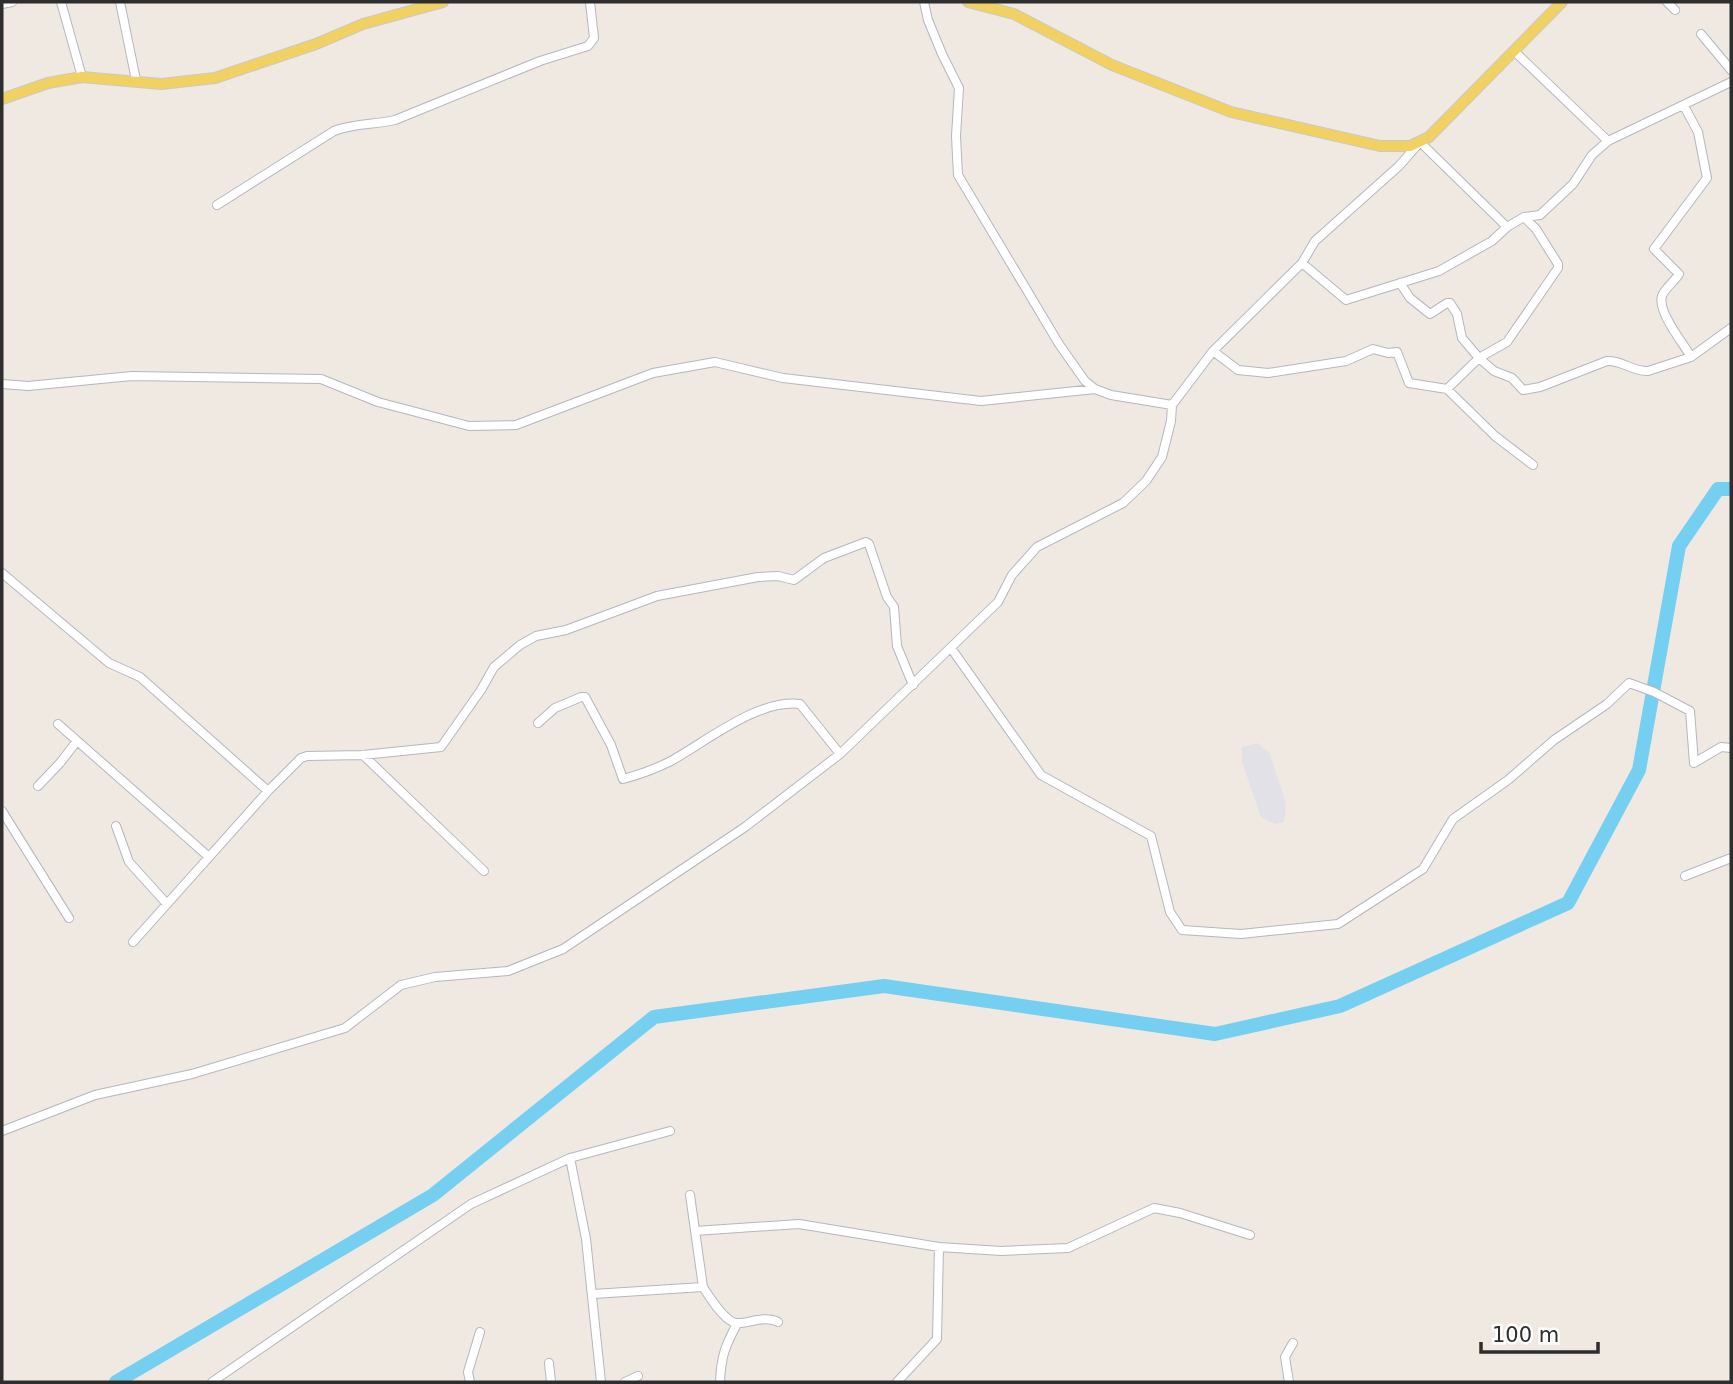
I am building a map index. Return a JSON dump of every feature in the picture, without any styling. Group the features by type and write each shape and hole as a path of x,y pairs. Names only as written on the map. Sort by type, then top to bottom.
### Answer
{"main road":[{"path":"2,99 48,83 82,77 161,84 215,78 316,44 363,24 443,2"},
{"path":"968,2 1014,14 1112,65 1231,112 1380,146 1410,146 1429,137 1562,2"}],"street":[{"path":"2,4 12,2"},
{"path":"61,2 82,77"},
{"path":"120,2 136,80"},
{"path":"217,205 334,131 348,126 395,120 540,61 588,46 594,38 590,2"},
{"path":"924,2 937,42 959,88 956,136 958,175 1059,344 1085,380 1095,389 1111,395 1172,405"},
{"path":"1667,2 1675,10"},
{"path":"1701,34 1731,70"},
{"path":"1514,51 1608,141"},
{"path":"1302,263 1346,300 1419,275 1439,271 1492,241 1507,227 1524,217 1540,215 1573,184 1592,155 1608,141 1731,82"},
{"path":"1684,106 1698,132 1707,178 1654,249 1679,274 1662,295 1662,301 1667,320 1691,357"},
{"path":"2,1131 95,1095 192,1074 345,1028 401,985 435,977 509,971 563,949 745,827 840,754 998,601 1012,575 1037,548 1123,503 1146,481 1162,457 1172,405 1213,351 1302,263 1315,241 1399,166 1420,142 1507,227"},
{"path":"1447,389 1479,358 1507,342 1559,266 1536,229 1524,217"},
{"path":"1400,283 1410,298 1427,313 1433,313 1450,303 1458,314 1462,338 1494,371 1512,378 1523,390 1607,361 1616,360 1641,372 1691,357 1731,328"},
{"path":"1213,351 1238,370 1268,373 1346,360 1373,349 1388,353 1397,352 1409,383 1447,389 1495,436 1532,465"},
{"path":"2,384 28,386 132,376 321,379 378,402 469,426 516,425 653,373 715,362 783,378 981,401 1095,389"},
{"path":"133,942 268,791 301,758 441,747 494,667 520,645 536,636 566,630 657,596 758,577 778,576 794,580 824,558 862,542 869,544 887,597 894,607 897,646 913,685"},
{"path":"2,573 109,663 140,677 268,791"},
{"path":"951,648 1041,775 1151,836 1170,912 1182,930 1241,934 1338,924 1423,869 1453,819 1555,740 1607,704 1629,683 1654,692 1690,711 1694,763 1721,747 1731,748"},
{"path":"538,723 558,707 585,697 611,745 623,779 667,762 739,719 788,702 800,704 840,754"},
{"path":"58,724 209,857"},
{"path":"38,786 77,741"},
{"path":"363,755 484,871"},
{"path":"2,811 69,918"},
{"path":"116,826 130,862 167,904"},
{"path":"1685,876 1731,858"},
{"path":"212,1382 471,1204 570,1158 670,1131"},
{"path":"570,1158 586,1239 601,1382"},
{"path":"690,1195 703,1287 731,1321 737,1324 766,1318 778,1322"},
{"path":"695,1231 799,1224 939,1247 1001,1251 1068,1248 1154,1208 1180,1213 1250,1235"},
{"path":"897,1382 937,1339 939,1247"},
{"path":"593,1294 703,1287"},
{"path":"720,1382 724,1346 737,1324"},
{"path":"470,1382 468,1372 480,1332"},
{"path":"1289,1382 1284,1357 1293,1343"},
{"path":"549,1363 551,1382"},
{"path":"625,1382 638,1376"}],"shaded area":[{"path":"1257,743 1269,752 1286,803 1284,822 1275,824 1261,817 1242,762 1242,747"}],"waterway":[{"path":"116,1382 433,1195 654,1017 884,986 1215,1034 1340,1006 1568,903 1639,770 1679,546 1718,489 1731,489"}]}
